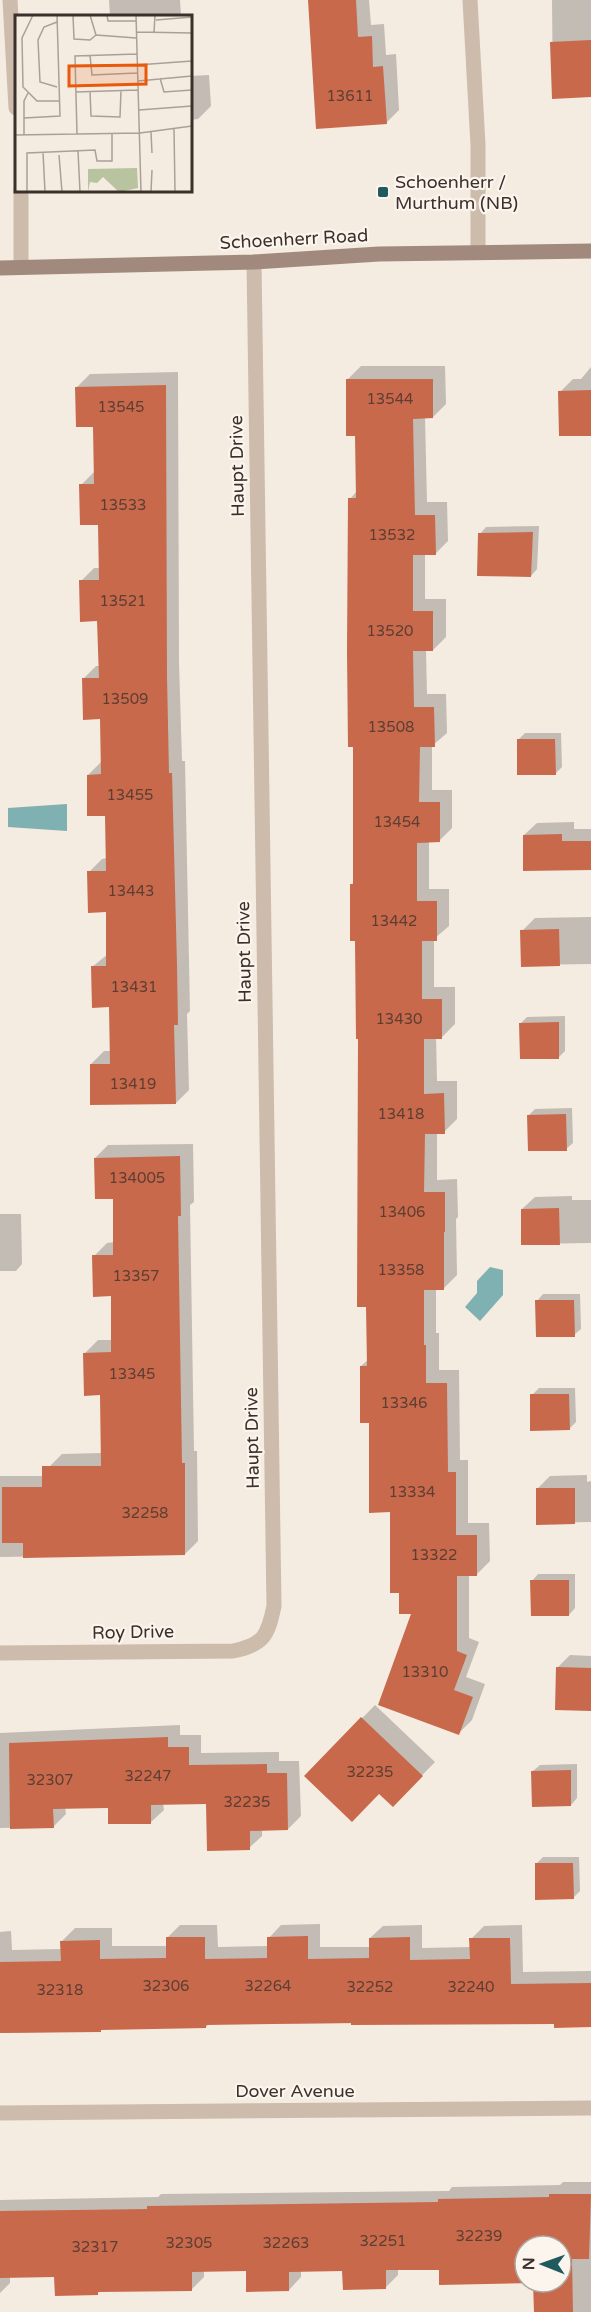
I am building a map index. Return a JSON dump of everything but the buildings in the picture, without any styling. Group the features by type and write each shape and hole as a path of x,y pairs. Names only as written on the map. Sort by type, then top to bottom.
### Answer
{"main road":[{"name":"Schoenherr Road","path":"0,268 254,262 379,254 591,251"}],"street":[{"path":"10,0 15,90"},
{"path":"470,0 478,152 478,252"},
{"path":"21,192 21,267"},
{"name":"Haupt Drive","path":"254,262 274,1606 270,1624 263,1639"},
{"name":"Roy Drive","path":"0,1653 233,1651 251,1647 263,1639"},
{"name":"Dover Avenue","path":"0,2112 591,2108"}],"water":[{"path":"67,804 67,831 8,827 8,808"},
{"path":"490,1267 503,1270 503,1295 480,1321 465,1307 477,1293 477,1281"}],"place":[{"name":"Schoenherr / Murthum (NB)","path":"383,192"}]}
